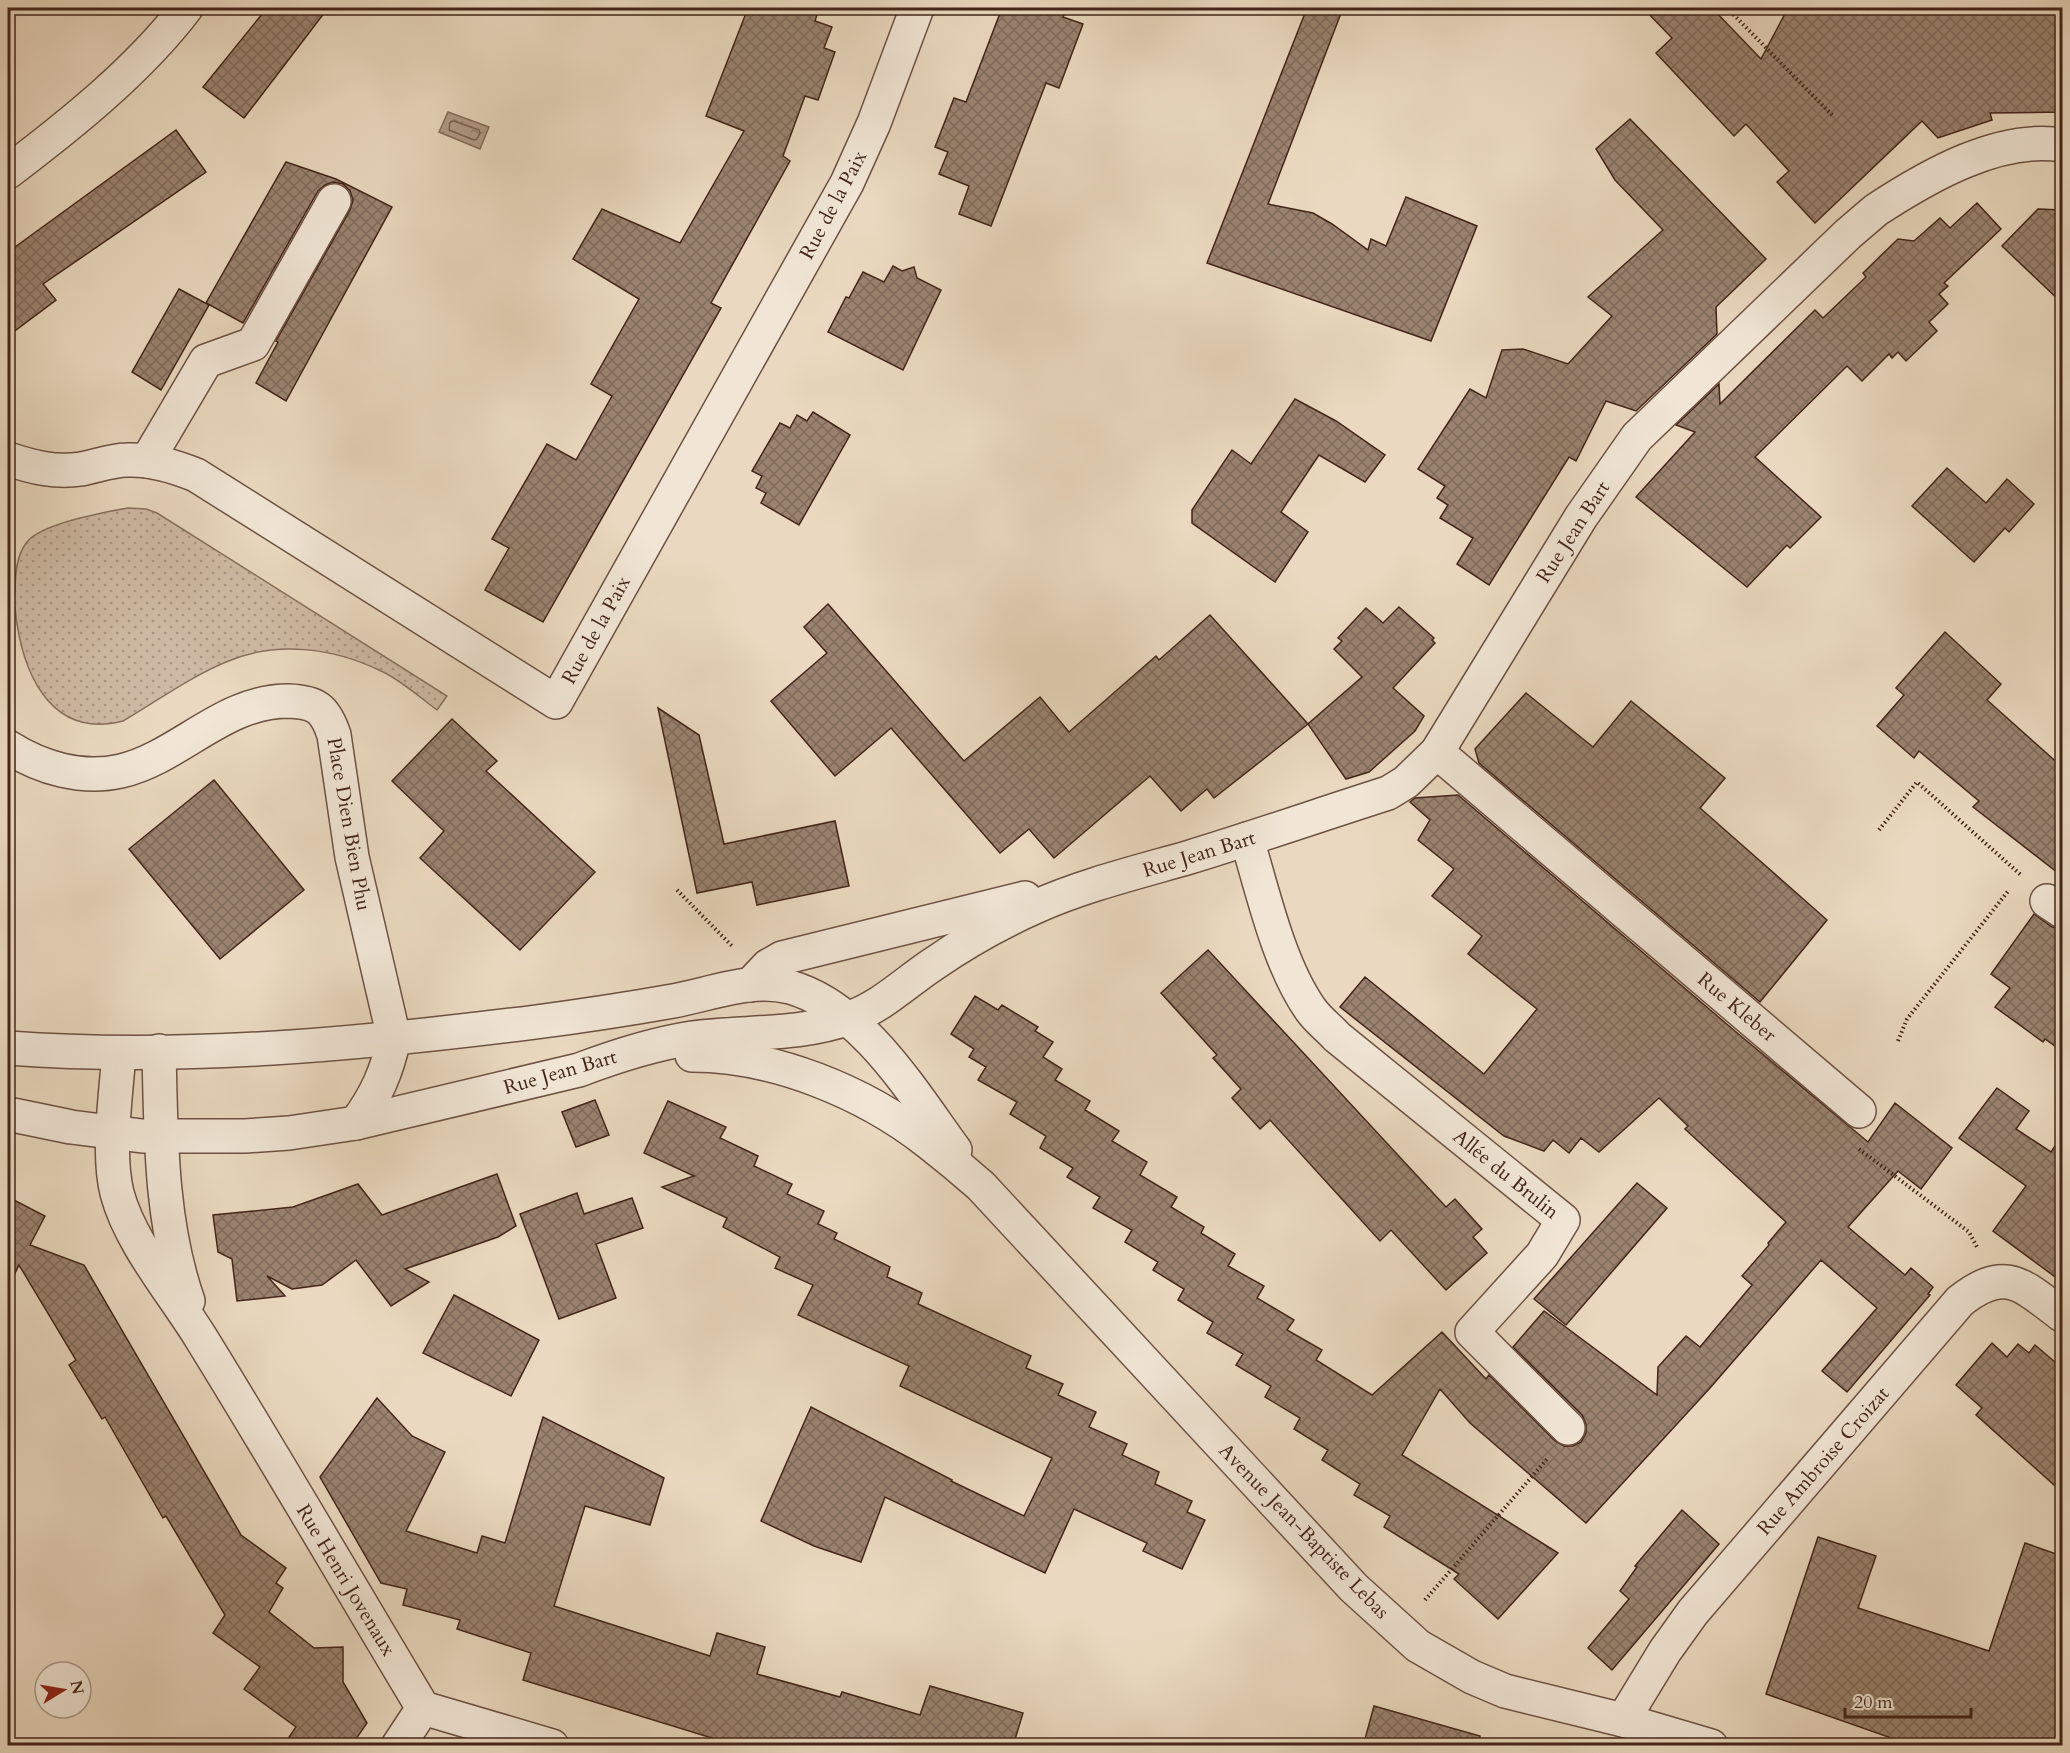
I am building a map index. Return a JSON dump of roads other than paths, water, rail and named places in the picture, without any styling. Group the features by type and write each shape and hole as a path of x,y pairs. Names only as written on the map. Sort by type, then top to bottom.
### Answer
{"street":[{"path":"8,172 87,109 151,47 186,8"},
{"name":"Rue de la Paix","path":"8,459 31,467 54,471 81,469 127,460 147,461 173,466 196,475 556,702 847,183 874,123 917,8"},
{"name":"Rue Jean Bart","path":"8,1114 71,1127 161,1136 245,1136 356,1124 579,1070 614,1057 663,1044 693,1038 782,1032 847,1019 869,1010 965,943 1036,906 1388,793 1406,782 1437,752 1599,489 1637,437 1684,391 1848,234 1876,210 1905,191 1961,163 2000,149 2042,142 2062,145"},
{"path":"147,461 206,361 253,344 334,201"},
{"name":"Place Dien Bien Phu","path":"8,747 42,765 72,773 95,774 141,765 216,723 257,704 305,702 320,709 329,720 334,735 352,857 394,1038 388,1067 379,1088 356,1124"},
{"name":"Rue Kleber","path":"1437,752 1859,1111"},
{"name":"Allée du Brulin","path":"1247,839 1276,935 1294,980 1312,1010 1337,1037 1563,1220 1542,1255 1472,1332 1568,1428"},
{"name":"Rue Jean Bart","path":"8,1048 119,1053 299,1047 394,1038 610,1011 759,975 782,958 804,951 999,903 1080,890"},
{"name":"Avenue Jean-Baptiste Lebas","path":"759,975 766,983 790,987 809,995 847,1019 872,1041 896,1068 981,1186 1346,1580 1418,1646 1472,1677 1505,1691 1623,1720 1710,1746"},
{"name":"Rue Henri Jovenaux","path":"159,1051 164,1192 179,1271 200,1336"},
{"name":"Rue Henri Jovenaux","path":"119,1053 113,1162 117,1191 123,1210 137,1238 200,1336 423,1708"},
{"name":"Avenue Jean-Baptiste Lebas","path":"579,1070 635,1059 674,1055 709,1055 787,1068 827,1084 892,1118 927,1141 981,1186"},
{"name":"Rue Ambroise Croizat","path":"1623,1720 1665,1651 1716,1585 1947,1315 1973,1291 1997,1281 2009,1281 2019,1285 2062,1315"},
{"path":"398,1746 423,1708 552,1746"}],"water":[{"path":"448,112 489,127 480,149 439,132"}]}
